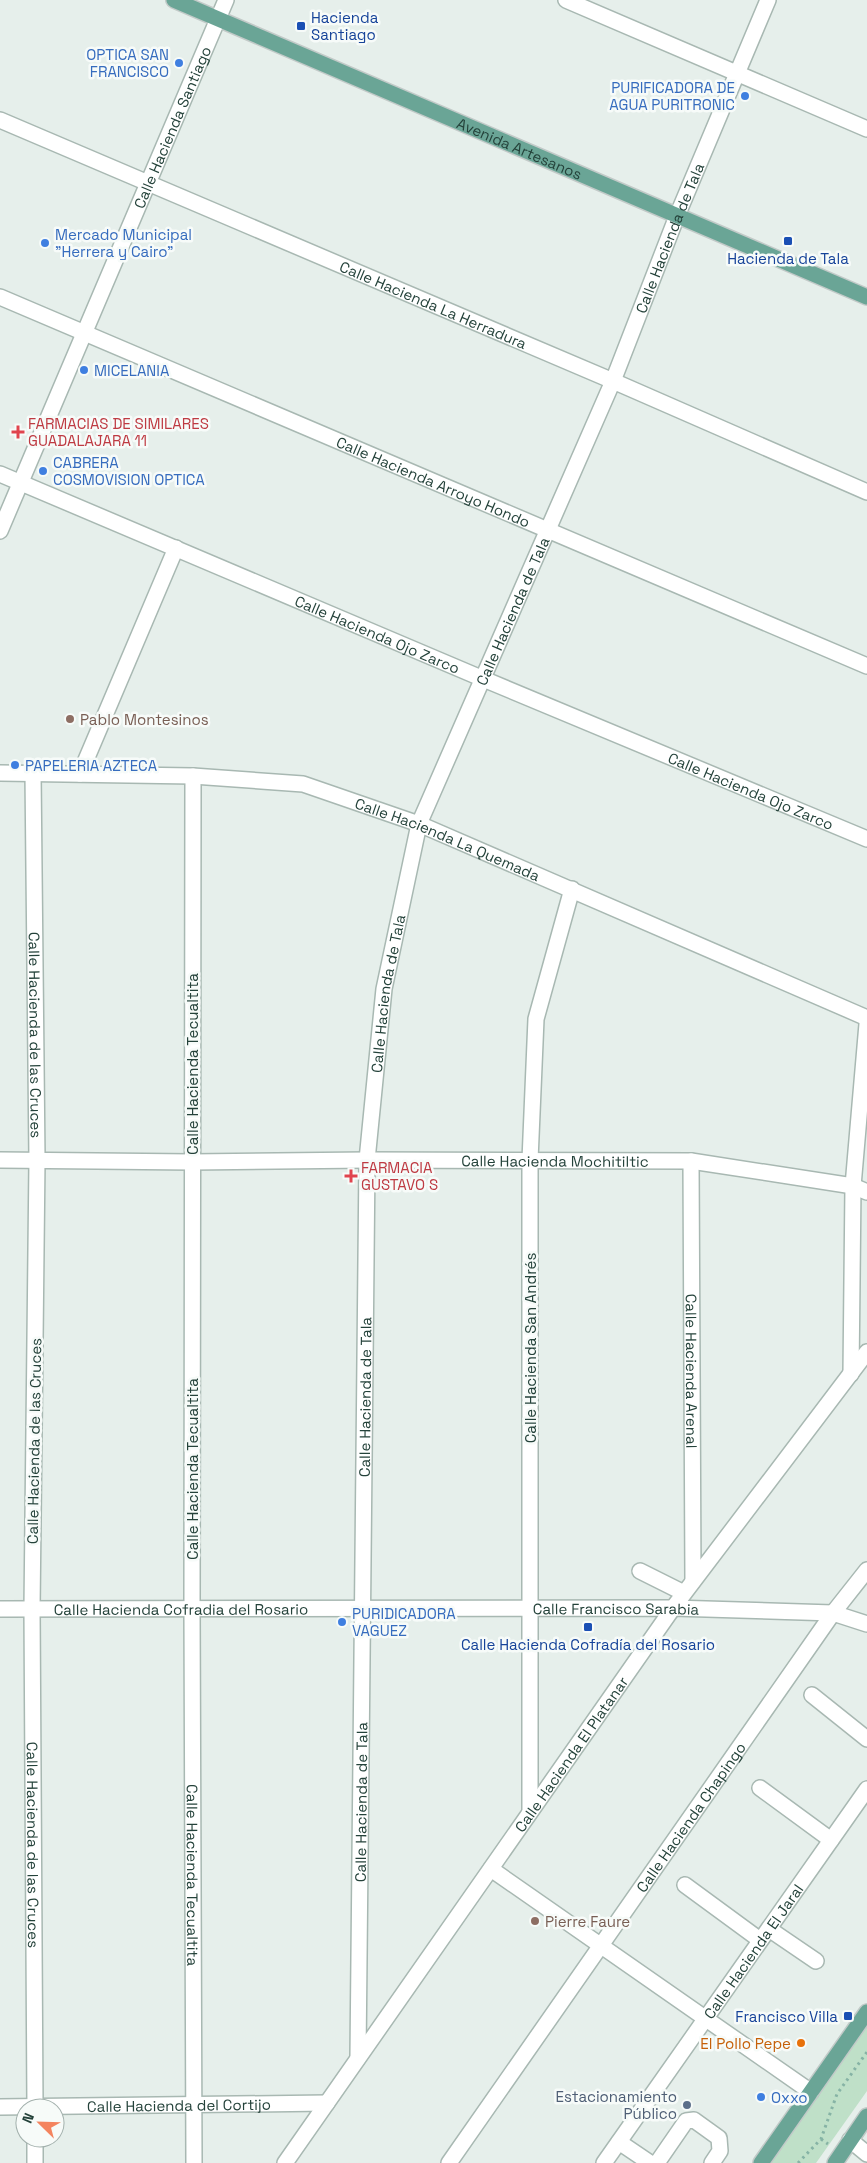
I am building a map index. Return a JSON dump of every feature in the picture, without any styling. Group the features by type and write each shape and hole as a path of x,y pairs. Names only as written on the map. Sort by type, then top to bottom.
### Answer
{"main road":[{"name":"Avenida Artesanos","path":"174,0 867,297"},
{"path":"761,2163 867,2012"},
{"path":"834,2163 867,2116"}],"street":[{"name":"Calle Hacienda Santiago","path":"0,531 226,0"},
{"path":"566,0 867,129"},
{"name":"Calle Hacienda de Tala","path":"358,2058 367,1160 384,990 419,824 481,678 613,381 677,216 768,0"},
{"name":"Calle Hacienda La Herradura","path":"0,120 613,381 867,492"},
{"name":"Calle Hacienda Arroyo Hondo","path":"0,297 867,666"},
{"name":"Calle Hacienda Ojo Zarco","path":"0,474 867,839"},
{"path":"80,774 176,548"},
{"name":"Calle Hacienda La Quemada","path":"0,773 193,776 303,784 419,824 867,1018"},
{"name":"Calle Hacienda de las Cruces","path":"33,773 37,1160 32,1609 35,2098"},
{"name":"Calle Hacienda Tecualtita","path":"193,776 192,1610 194,2163"},
{"name":"Calle Hacienda San Andrés","path":"530,1812 530,1160 536,1019 572,889"},
{"path":"850,1374 852,1186 867,1024"},
{"name":"Calle Hacienda Mochitiltic","path":"0,1160 192,1162 367,1160 691,1161 852,1186 867,1192"},
{"name":"Calle Hacienda Arenal","path":"688,1587 691,1161"},
{"name":"Calle Hacienda El Platanar","path":"285,2163 688,1587 867,1352"},
{"path":"640,1572 688,1587"},
{"name":"Calle Hacienda Chapingo","path":"449,2163 834,1613 865,1575"},
{"name":"Calle Hacienda Cofradia del Rosario","path":"0,1609 192,1610 363,1608"},
{"name":"Calle Francisco Sarabia","path":"363,1608 673,1608 834,1613 867,1624"},
{"path":"812,1695 867,1739"},
{"path":"760,1788 831,1840"},
{"name":"Calle Hacienda El Jaral","path":"604,2163 867,1789"},
{"path":"490,1869 811,2092"},
{"path":"685,1884 765,1934 816,1961"},
{"name":"Calle Hacienda del Cortijo","path":"65,2106 327,2103"},
{"name":"Calle Hacienda del Cortijo","path":"0,2107 15,2107"},
{"path":"657,2163 686,2121 694,2120 719,2138 720,2151 712,2163"},
{"path":"850,2140 867,2154"},
{"path":"619,2142 650,2163"},
{"path":"35,2148 35,2163"}],"path":[{"path":"798,2163 820,2139 837,2094 867,2052"},
{"path":"820,2139 828,2144"}],"green space":[{"path":"867,2026 867,2091 816,2163 769,2163"}],"place":[{"name":"Hacienda Santiago","path":"301,26"},
{"name":"OPTICA SAN FRANCISCO","path":"179,63"},
{"name":"PURIFICADORA DE AGUA PURITRONIC","path":"745,96"},
{"name":"Hacienda de Tala","path":"788,241"},
{"name":"Mercado Municipal \"Herrera y Cairo\"","path":"45,243"},
{"name":"MICELANIA","path":"84,370"},
{"name":"FARMACIAS DE SIMILARES GUADALAJARA 11","path":"18,432"},
{"name":"CABRERA COSMOVISION OPTICA","path":"43,471"},
{"name":"Pablo Montesinos","path":"70,719"},
{"name":"PAPELERIA AZTECA","path":"15,765"},
{"name":"FARMACIA GUSTAVO S","path":"351,1176"},
{"name":"PURIDICADORA VAGUEZ","path":"342,1622"},
{"name":"Calle Hacienda Cofradía del Rosario","path":"588,1627"},
{"name":"Pierre Faure","path":"535,1921"},
{"name":"Francisco Villa","path":"848,2016"},
{"name":"El Pollo Pepe","path":"801,2043"},
{"name":"Oxxo","path":"761,2097"},
{"name":"Estacionamiento Público","path":"687,2105"}]}
